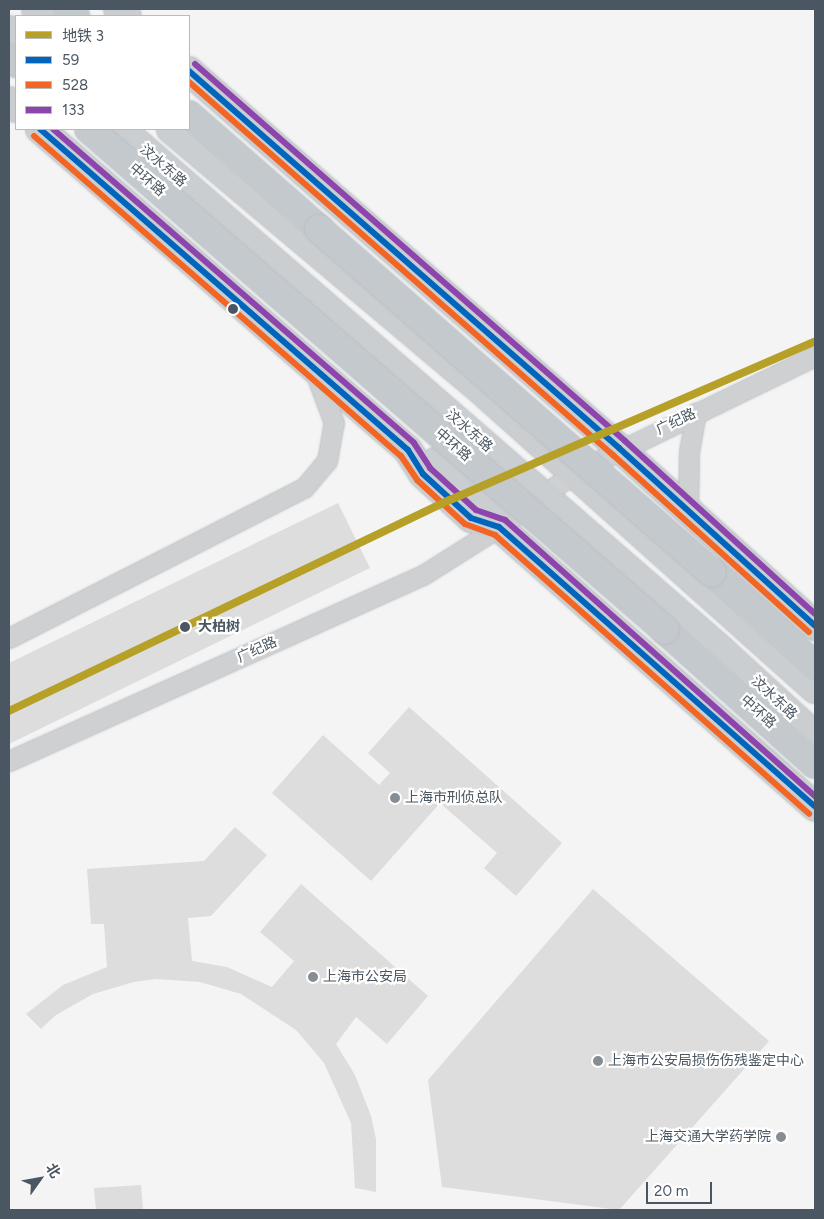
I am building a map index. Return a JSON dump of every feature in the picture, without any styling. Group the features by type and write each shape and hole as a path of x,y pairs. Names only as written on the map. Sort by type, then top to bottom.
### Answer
{"highway":[{"path":"190,117 554,432 815,666"},
{"name":"中环路","path":"89,130 530,512 815,764"}],"main road":[{"path":"190,72 619,448 815,626"},
{"path":"41,130 315,371 408,450 423,474 471,518 499,527 815,807"},
{"path":"95,130 125,132"},
{"path":"172,130 473,383 815,689"},
{"name":"汶水东路","path":"125,132 720,649 815,736"}],"street":[{"name":"广纪路","path":"9,762 423,575 499,527 574,473 619,448 815,356"},
{"path":"9,638 304,488 327,461 334,423 315,371"},
{"path":"688,511 688,452 696,413"}],"building":[{"name":"大柏树","path":"338,503 370,568 9,744 9,663"},
{"name":"上海市刑侦总队","path":"409,707 562,843 516,896 484,868 497,853 440,803 371,881 272,793 323,735 379,785 390,773 368,753"},
{"path":"235,827 267,855 211,916 188,918 192,961 227,967 272,987 294,961 260,932 301,884 428,996 387,1044 356,1017 336,1044 355,1075 371,1116 376,1139 376,1192 355,1188 351,1123 324,1063 296,1030 241,994 200,982 156,979 134,982 93,994 56,1015 41,1029 26,1014 63,985 107,967 104,924 91,924 87,869 204,861"},
{"name":"上海市公安局损伤伤残鉴定中心","path":"593,889 769,1041 619,1210 442,1187 428,1080"},
{"path":"141,1185 143,1210 96,1210 94,1188"}],"metro line":[{"name":"3","path":"9,711 450,500 815,341"}],"transit line":[{"name":"133","path":"195,64 625,441 815,614"},
{"name":"59","path":"190,72 619,448 815,626"},
{"name":"528","path":"190,83 613,455 809,632"},
{"name":"59","path":"41,130 408,450 423,474 471,518 499,527 815,807"},
{"name":"133","path":"54,130 414,443 430,468 476,510 505,520 815,796"},
{"name":"528","path":"34,136 401,456 417,480 465,524 495,535 809,814"}],"place":[{"name":"大柏树","path":"185,627"},
{"name":"上海市刑侦总队","path":"395,798"},
{"name":"上海市公安局","path":"313,977"},
{"name":"上海市公安局损伤伤残鉴定中心","path":"598,1061"},
{"name":"上海交通大学药学院","path":"781,1137"}]}
